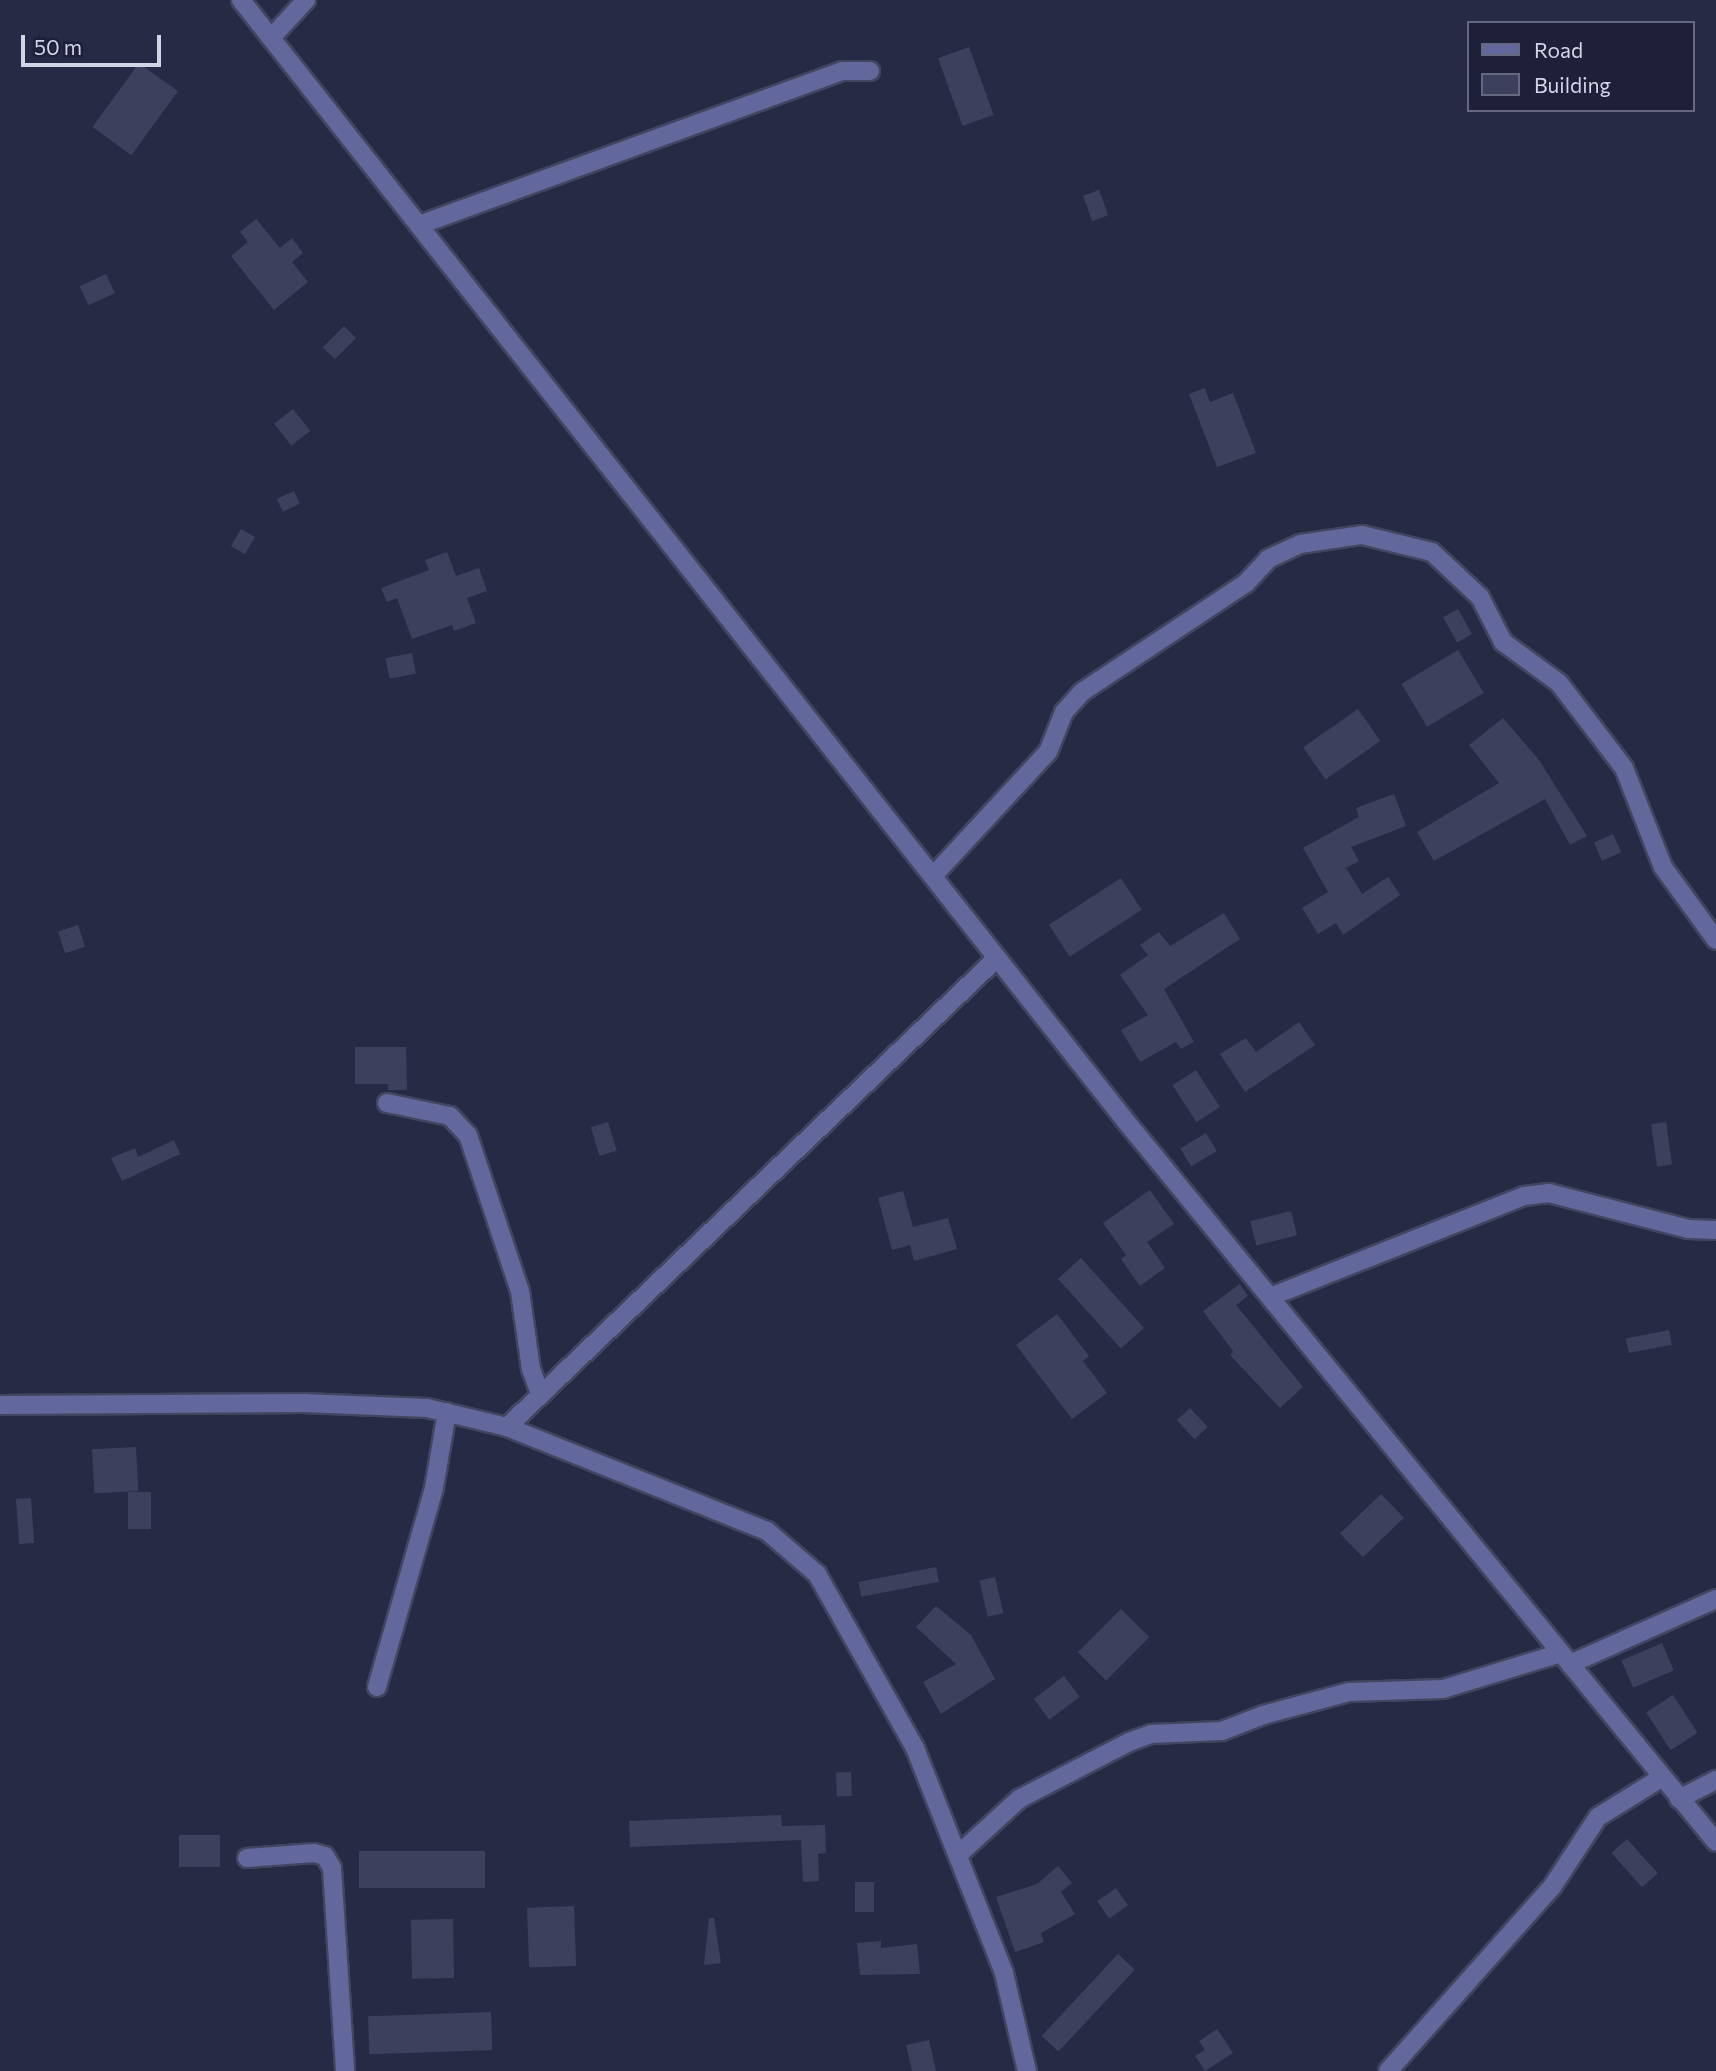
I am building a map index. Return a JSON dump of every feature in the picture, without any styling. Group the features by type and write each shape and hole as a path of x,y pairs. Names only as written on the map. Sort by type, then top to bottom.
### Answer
{"street":[{"path":"242,0 997,958 1661,1778 1716,1842"},
{"path":"271,38 306,0"},
{"path":"419,225 842,71 870,71"},
{"path":"933,876 1048,752 1064,712 1082,692 1246,583 1268,559 1300,544 1362,535 1432,552 1480,597 1503,642 1559,682 1624,768 1663,867 1716,940"},
{"path":"507,1427 539,1391 997,958"},
{"path":"387,1103 422,1107 450,1116 468,1135 520,1291 531,1369 539,1391"},
{"path":"1270,1297 1524,1196 1549,1193 1688,1229 1716,1230"},
{"path":"0,1405 291,1403 447,1412 507,1427 751,1523 791,1547 817,1574 915,1748 1004,1973 1027,2071"},
{"path":"377,1688 434,1488 447,1412"},
{"path":"959,1854 1019,1799 1129,1742 1151,1734 1222,1731 1263,1714 1349,1692 1443,1689 1566,1658 1716,1599"},
{"path":"1388,2071 1552,1887 1598,1817 1661,1778"},
{"path":"1679,1799 1716,1780"},
{"path":"247,1858 314,1853 325,1856 332,1868 345,2071"}],"building":[{"path":"969,47 994,115 963,126 938,58"},
{"path":"139,63 178,91 131,155 93,127"},
{"path":"1099,190 1108,215 1092,221 1083,196"},
{"path":"256,219 280,248 292,238 303,253 292,262 308,282 274,310 231,256 248,242 240,232"},
{"path":"106,274 115,293 89,305 80,286"},
{"path":"344,326 356,338 335,359 323,347"},
{"path":"1205,388 1210,402 1233,393 1256,453 1217,467 1189,394"},
{"path":"293,409 310,431 291,446 274,424"},
{"path":"294,491 300,504 283,512 277,499"},
{"path":"241,529 255,537 245,554 231,546"},
{"path":"447,552 456,576 479,568 487,591 467,598 476,623 454,631 452,625 412,639 397,598 387,602 381,588 429,570 425,560"},
{"path":"1458,609 1472,634 1457,643 1443,617"},
{"path":"1458,650 1484,693 1427,727 1401,684"},
{"path":"412,653 416,674 390,679 385,658"},
{"path":"1358,709 1380,741 1325,779 1303,747"},
{"path":"1503,718 1539,760 1587,836 1570,845 1545,799 1434,861 1417,832 1499,783 1469,745"},
{"path":"1394,794 1406,826 1351,847 1359,861 1346,868 1362,894 1388,877 1400,895 1343,935 1336,923 1318,934 1302,908 1328,892 1303,848 1359,817 1356,808"},
{"path":"1613,834 1621,852 1602,861 1594,843"},
{"path":"1121,878 1142,910 1070,957 1049,925"},
{"path":"1224,913 1240,939 1164,989 1194,1042 1181,1049 1176,1042 1140,1062 1121,1030 1148,1015 1120,975 1148,955 1140,945 1159,932 1170,946"},
{"path":"78,925 85,947 65,953 58,931"},
{"path":"1299,1022 1315,1045 1245,1092 1220,1054 1246,1038 1256,1052"},
{"path":"355,1047 406,1047 407,1090 388,1090 388,1084 355,1084"},
{"path":"1196,1070 1220,1107 1196,1122 1173,1085"},
{"path":"608,1122 617,1151 600,1156 591,1127"},
{"path":"1666,1122 1672,1165 1657,1167 1651,1124"},
{"path":"1206,1133 1217,1151 1191,1166 1180,1148"},
{"path":"174,1140 180,1154 122,1181 111,1158 135,1148 138,1157"},
{"path":"1150,1190 1174,1224 1147,1242 1165,1268 1140,1286 1121,1259 1126,1255 1103,1223"},
{"path":"903,1191 913,1227 948,1218 957,1249 914,1261 910,1245 892,1250 878,1198"},
{"path":"1291,1211 1297,1235 1256,1245 1250,1221"},
{"path":"1081,1258 1144,1328 1121,1349 1058,1279"},
{"path":"1240,1284 1248,1296 1236,1305 1303,1387 1280,1408 1230,1355 1233,1351 1203,1311"},
{"path":"1057,1314 1089,1356 1083,1361 1107,1393 1072,1419 1016,1345"},
{"path":"1669,1330 1672,1345 1629,1353 1626,1338"},
{"path":"1190,1408 1208,1427 1195,1439 1177,1420"},
{"path":"136,1447 138,1491 94,1493 92,1449"},
{"path":"128,1492 151,1492 151,1529 128,1529"},
{"path":"1381,1494 1404,1518 1363,1557 1340,1534"},
{"path":"31,1498 34,1543 19,1544 16,1499"},
{"path":"936,1567 939,1582 861,1597 858,1582"},
{"path":"995,1577 1003,1613 988,1617 979,1581"},
{"path":"936,1606 971,1635 995,1679 941,1714 923,1682 956,1664 916,1627"},
{"path":"1121,1609 1149,1637 1106,1680 1078,1652"},
{"path":"1662,1643 1674,1671 1633,1688 1621,1660"},
{"path":"1064,1676 1080,1697 1049,1720 1034,1699"},
{"path":"1673,1695 1698,1733 1671,1750 1646,1712"},
{"path":"851,1772 852,1796 837,1797 836,1773"},
{"path":"781,1815 782,1826 825,1825 826,1853 818,1854 819,1881 803,1882 801,1840 630,1847 629,1821"},
{"path":"179,1835 220,1835 220,1867 179,1867"},
{"path":"1627,1839 1658,1873 1642,1887 1611,1853"},
{"path":"359,1851 485,1851 485,1888 359,1888"},
{"path":"1058,1866 1072,1883 1061,1892 1075,1914 1041,1933 1044,1942 1015,1952 996,1897 1037,1884"},
{"path":"855,1882 874,1882 874,1912 855,1912"},
{"path":"1116,1888 1128,1905 1109,1918 1097,1901"},
{"path":"574,1906 576,1966 529,1968 527,1908"},
{"path":"709,1918 714,1918 721,1963 704,1965"},
{"path":"453,1919 454,1978 412,1979 411,1920"},
{"path":"881,1941 881,1948 917,1944 920,1974 860,1975 857,1943"},
{"path":"1118,1954 1135,1970 1058,2052 1042,2036"},
{"path":"491,2012 492,2050 369,2054 368,2016"},
{"path":"1217,2029 1233,2053 1205,2071 1195,2056 1205,2050 1199,2041"},
{"path":"929,2040 936,2071 912,2071 906,2045"}]}
